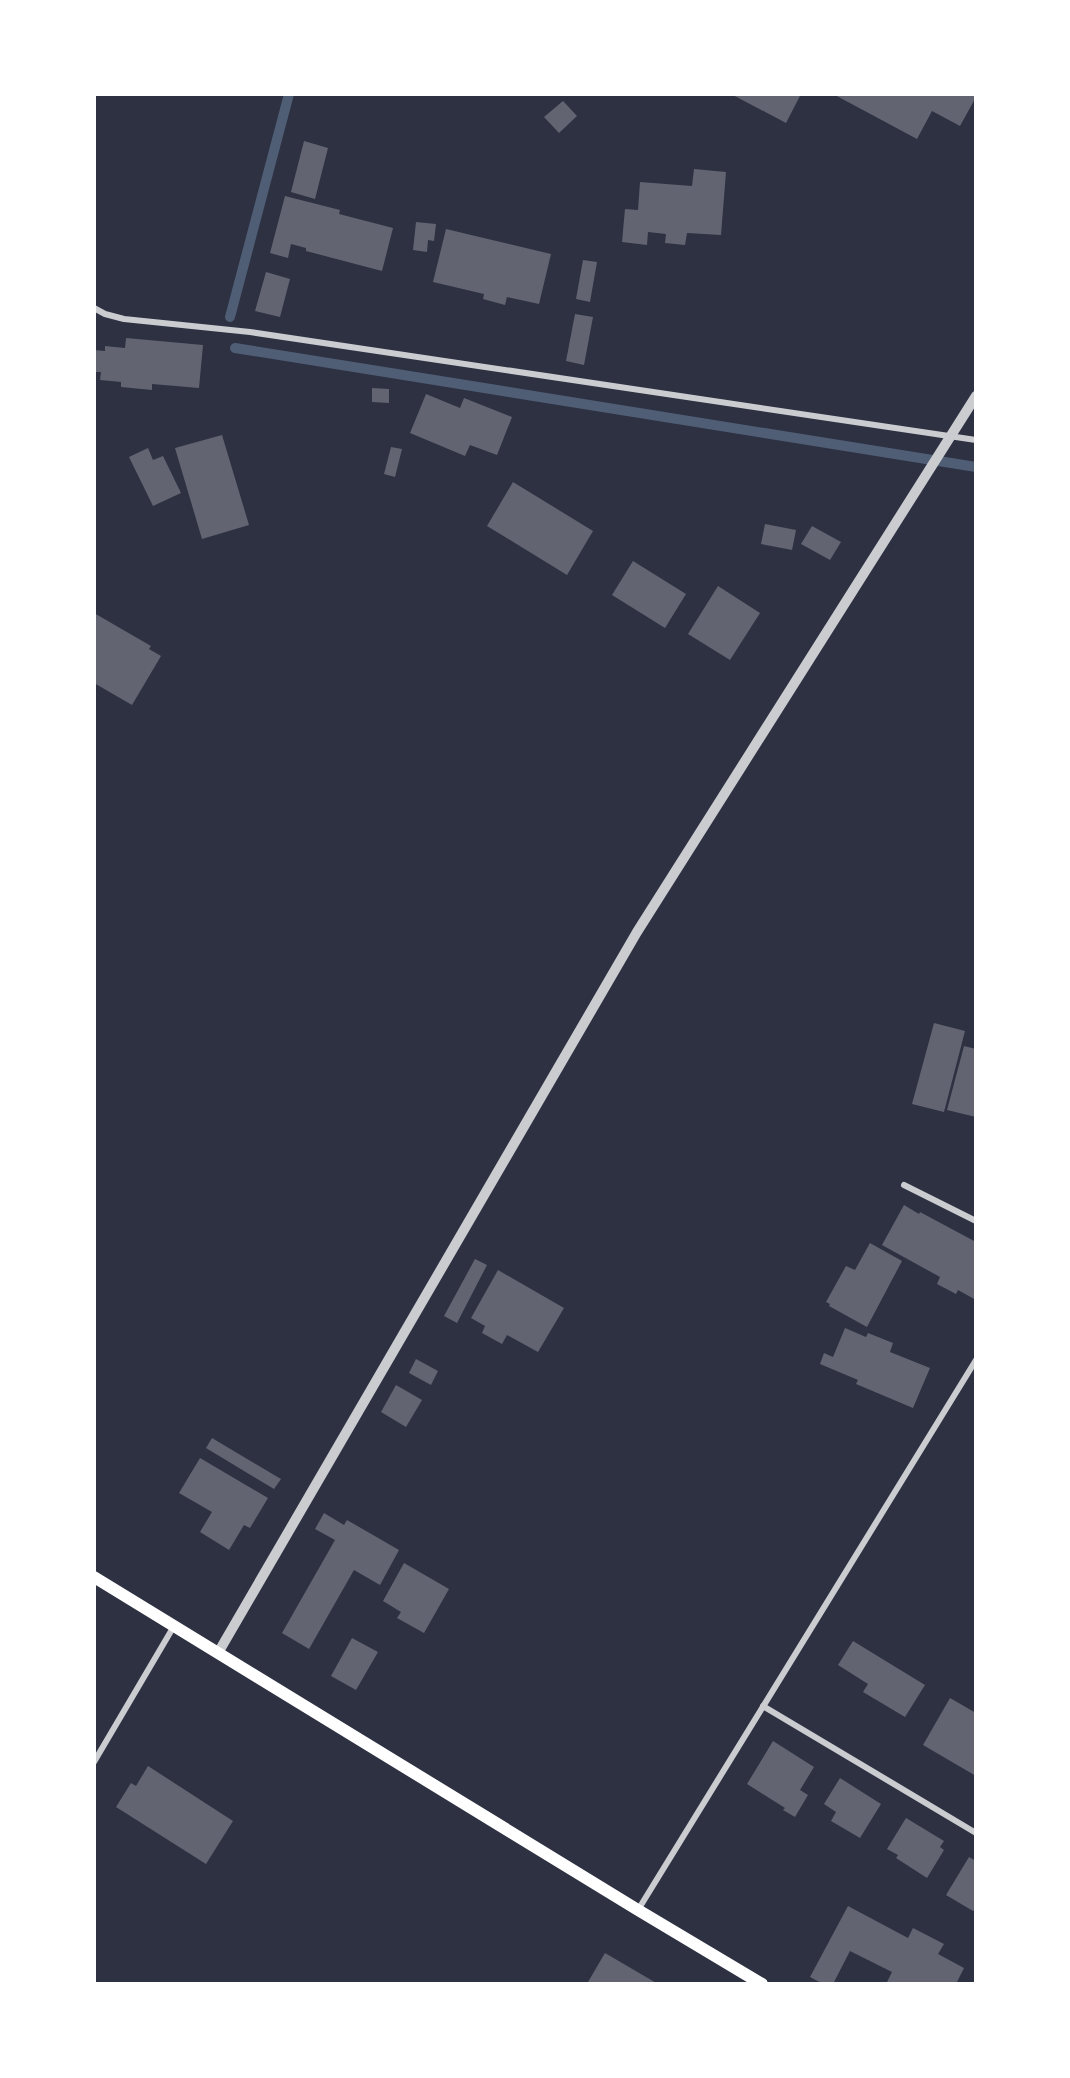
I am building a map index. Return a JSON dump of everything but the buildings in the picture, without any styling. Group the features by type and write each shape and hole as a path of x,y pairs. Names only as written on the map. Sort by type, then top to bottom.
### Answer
{"main road":[{"path":"94,1577 638,1910 762,1983"}],"street":[{"path":"94,308 105,314 124,319 250,332 975,440"},
{"path":"218,1653 637,932 975,396"},
{"path":"904,1185 975,1221"},
{"path":"638,1910 975,1360"},
{"path":"94,1762 174,1626"},
{"path":"763,1706 975,1833"}],"waterway":[{"path":"230,317 289,94"},
{"path":"235,348 976,467"}]}
